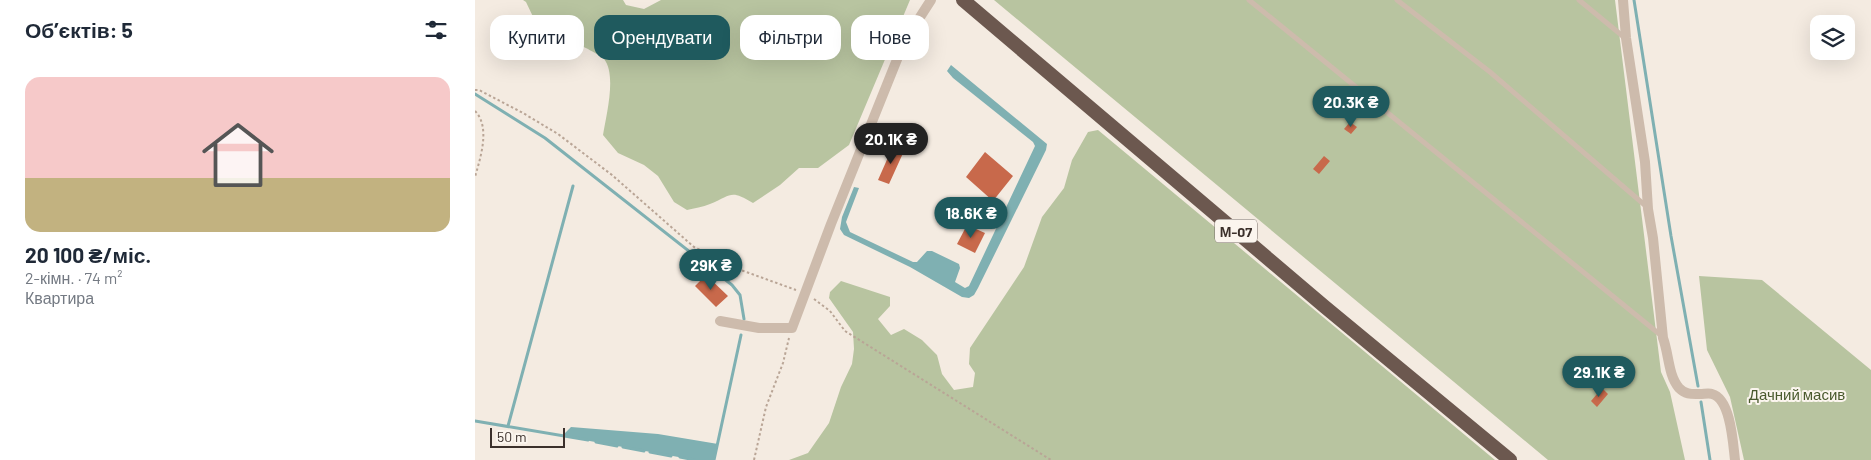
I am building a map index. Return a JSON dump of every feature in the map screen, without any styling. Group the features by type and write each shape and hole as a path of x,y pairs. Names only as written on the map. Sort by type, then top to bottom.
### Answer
{"highway":[{"name":"М-07","path":"963,0 1325,307 1510,460"}],"street":[{"path":"721,321 759,328 791,328 834,214 904,42 931,0"},
{"path":"1623,0 1626,38 1645,162 1663,338 1673,378 1680,390 1688,395 1713,394 1721,401 1726,410 1730,425 1735,460"}],"lane":[{"path":"1249,0 1663,338"},
{"path":"1397,0 1490,72 1649,208"},
{"path":"1579,0 1626,38"}],"path":[{"path":"475,89 523,113 557,134 612,175 694,247 738,269 805,293 830,311 845,331 1051,460"},
{"path":"475,111 482,123 483,135 475,177"},
{"path":"754,460 766,407 783,363 791,328"}],"green space":[{"path":"523,0 623,0 626,5 644,9 661,0 910,0 904,15 851,15 851,60 885,60 849,145 818,168 799,168 780,185 753,203 740,196 731,195 707,205 687,210 674,202 658,176 644,165 618,153 603,135 610,85 610,75 605,60 730,60 730,15 594,15 594,53 584,47 584,15 532,15 526,2"},
{"path":"994,0 1615,0 1661,372 1670,392 1685,460 1548,460"},
{"path":"1098,130 1495,460 789,460 808,453 829,423 841,387 852,364 854,349 853,332 829,298 830,292 841,281 890,297 890,306 878,319 891,335 904,329 922,340 937,355 942,374 954,390 973,387 975,373 969,364 970,348 1024,267 1042,217 1064,188 1072,160 1088,132"},
{"name":"Дачний масив","path":"1699,276 1762,280 1871,370 1871,460 1744,460 1730,397 1707,350"}],"water":[{"path":"951,65 1047,144 1046,150 978,288 974,295 969,298 962,297 910,267 844,235 840,229 842,217 854,187 859,188 846,222 850,232 913,262 917,262 927,251 932,251 959,264 960,268 955,282 965,288 969,286 1035,146 1033,142 953,78 947,71"},
{"path":"571,427 658,434 718,444 714,460 695,460 562,436"}],"building":[{"path":"1350,122 1357,127 1351,134 1344,129"},
{"path":"893,146 904,151 889,184 878,180"},
{"path":"985,152 1013,176 993,201 966,177"},
{"path":"1324,156 1330,161 1319,174 1313,169"},
{"path":"967,225 985,233 975,253 957,244"},
{"path":"706,275 728,296 716,307 695,286"},
{"path":"1602,388 1608,394 1597,407 1591,401"}],"waterway":[{"path":"1634,0 1671,236 1698,386"},
{"path":"475,94 545,138 732,285 740,295 744,319"},
{"path":"508,426 573,186"},
{"path":"714,460 741,335"},
{"path":"1701,402 1710,460"},
{"path":"475,421 588,440"},
{"path":"596,442 617,446"},
{"path":"623,447 644,451"},
{"path":"650,452 671,456"},
{"path":"680,457 695,460"}]}
